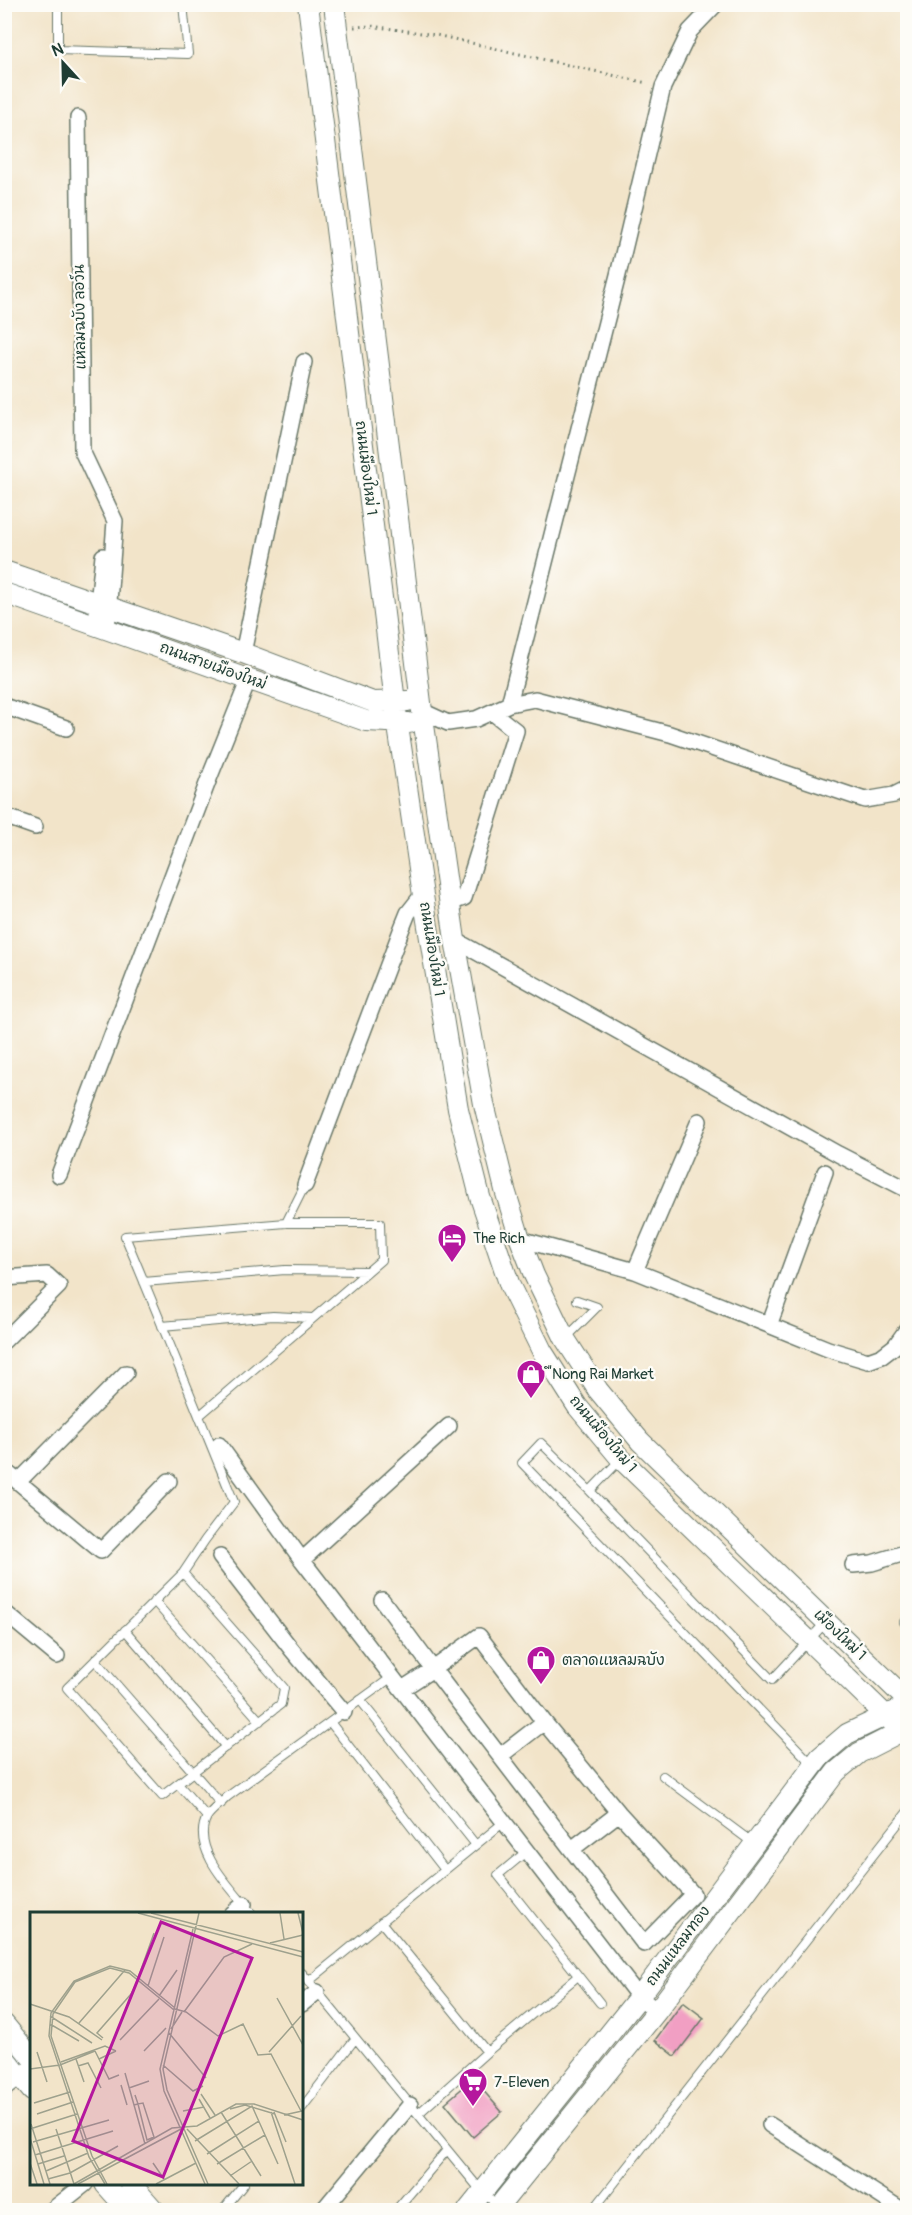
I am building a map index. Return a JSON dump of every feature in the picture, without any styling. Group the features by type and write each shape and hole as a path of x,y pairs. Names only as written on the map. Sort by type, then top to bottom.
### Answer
{"street":[{"name":"ถนนเมืองใหม่ 1","path":"308,4 397,723 423,894 458,1109 480,1197 510,1286 542,1351 577,1406 621,1459 807,1641 884,1715 905,1732"},
{"name":"ถนนเมืองใหม่ 1","path":"334,4 422,711 455,940 484,1104 520,1239 534,1275 566,1339 598,1390 640,1441 772,1569"},
{"path":"509,704 618,275 663,87 690,31 716,4"},
{"name":"แหลมฉบัง ลอว์น","path":"78,118 82,451 108,510 101,627"},
{"path":"243,653 304,362"},
{"name":"ถนนสายเมืองใหม่","path":"4,571 243,653 373,702 395,703 422,711"},
{"name":"ถนนสายเมืองใหม่","path":"4,593 366,721 397,723 422,711"},
{"path":"59,1175 249,679"},
{"path":"422,711 448,723 476,719 509,704 535,699 659,731 865,800 894,795 908,788"},
{"path":"4,706 66,728"},
{"path":"450,903 464,898 516,731 492,712"},
{"path":"4,816 35,827"},
{"path":"304,1185 408,913 423,894"},
{"path":"455,940 838,1154 908,1190"},
{"path":"635,1270 699,1121"},
{"path":"770,1323 825,1172"},
{"path":"520,1239 635,1270 828,1348 868,1361 882,1356 895,1346 908,1328"},
{"path":"4,1278 47,1275 59,1286 4,1341"},
{"path":"18,1482 126,1373"},
{"path":"302,1560 449,1426"},
{"path":"219,1445 302,1560 639,1997 657,2011"},
{"path":"4,1470 101,1551 169,1481"},
{"path":"853,1565 873,1563 908,1552"},
{"path":"220,1557 344,1712"},
{"name":"เมืองใหม่ 1","path":"772,1569 908,1701"},
{"path":"382,1600 433,1669 644,1944 693,1894 619,1813 544,1722 479,1636 433,1669 397,1683"},
{"path":"4,1612 57,1656"},
{"name":"ถนนแหลมทอง","path":"468,2211 639,1997 820,1757 848,1734 884,1715 908,1707"},
{"path":"500,1756 544,1722"},
{"name":"ถนนแหลมทอง","path":"498,2208 657,2011 836,1772 859,1753 905,1732"},
{"path":"572,1850 619,1813"},
{"path":"303,2002 313,1987"},
{"path":"4,2024 30,2056"},
{"path":"4,2057 22,2081"},
{"path":"323,2211 414,2110"},
{"path":"770,2125 902,2211"},
{"path":"52,2211 84,2185"},
{"path":"106,2185 128,2211"},
{"path":"132,2185 154,2211"}],"lane":[{"path":"58,4 58,50 188,54 183,4"},
{"path":"286,1223 304,1185"},
{"path":"183,1573 284,1688 281,1704 162,1796 67,1688 183,1573 204,1540 234,1502 125,1236 286,1223 380,1223 381,1260 199,1416"},
{"path":"144,1282 285,1270 367,1271"},
{"path":"566,1339 597,1307 577,1300"},
{"path":"162,1326 273,1316 312,1318"},
{"path":"813,1766 522,1463 541,1443 772,1680 826,1622"},
{"path":"590,1491 621,1459"},
{"path":"154,1601 260,1721"},
{"path":"908,1619 904,1622 908,1625"},
{"path":"125,1630 226,1747"},
{"path":"95,1660 221,1804"},
{"path":"243,1910 208,1855 202,1836 207,1817 221,1804 360,1700 397,1683"},
{"path":"360,1700 476,1845"},
{"path":"330,1722 445,1870"},
{"path":"663,1776 755,1844"},
{"path":"178,1784 207,1817"},
{"path":"593,2211 908,1811"},
{"path":"313,1987 381,1922 504,1822"},
{"path":"527,1851 498,1875 600,2003"},
{"path":"381,1922 487,2052"},
{"path":"303,1974 482,2192 498,2208"},
{"path":"414,2110 578,1976"},
{"path":"303,2107 355,2038"},
{"path":"396,2211 447,2150"},
{"path":"223,2211 243,2185"}],"path":[{"path":"337,27 371,26 436,35 663,87"}],"building":[{"path":"683,2002 704,2018 675,2056 655,2040"},
{"name":"7-Eleven","path":"473,2079 502,2112 473,2137 445,2103"}],"place":[{"name":"The Rich","path":"452,1264"},
{"name":"ืNong Rai Market","path":"531,1400"},
{"name":"ตลาดแหลมฉบัง","path":"541,1686"},
{"name":"7-Eleven","path":"473,2108"}]}
